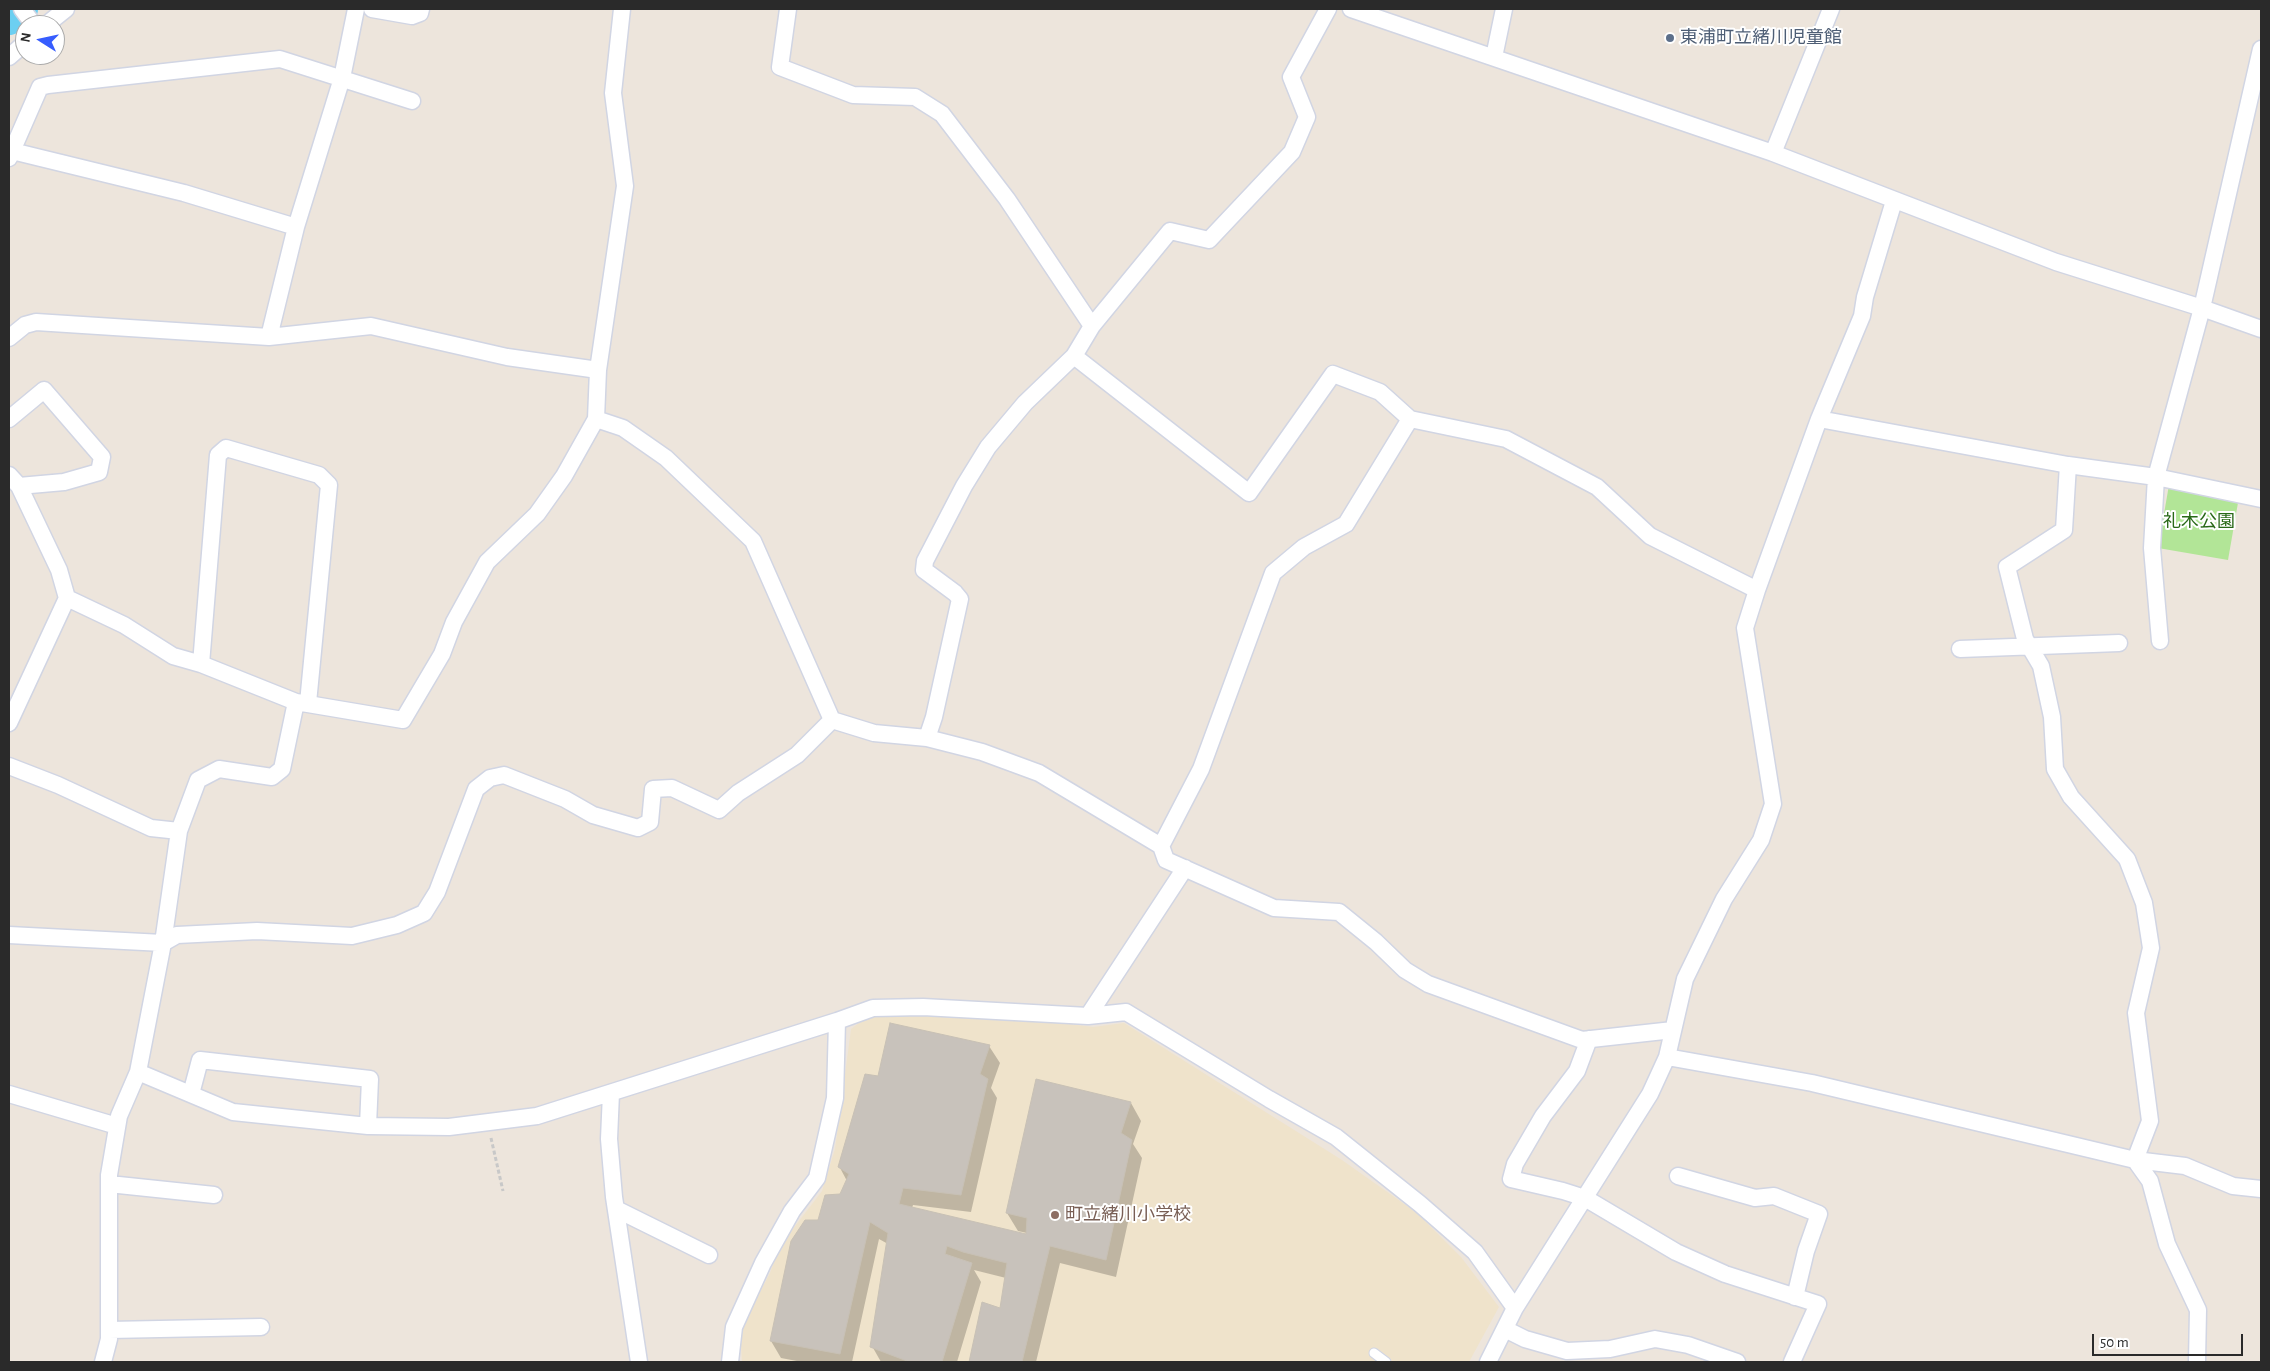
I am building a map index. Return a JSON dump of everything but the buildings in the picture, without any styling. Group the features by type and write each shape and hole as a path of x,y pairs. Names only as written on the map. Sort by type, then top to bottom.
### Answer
{"street":[{"path":"268,337 296,227 342,78 356,9"},
{"path":"372,9 412,16 420,13 421,9"},
{"path":"67,598 124,625 173,656 201,664 302,703 403,720 442,654 454,622 487,562 537,514 564,476 596,419 598,370 625,186 613,93 622,9"},
{"path":"788,9 780,66 853,95 916,97 942,114 1007,198 1092,326"},
{"path":"927,738 934,716 960,599 955,593 924,570 925,561 964,486 988,447 1024,403 1074,356 1092,326 1170,231 1209,240 1292,152 1307,117 1291,77 1328,9"},
{"path":"1351,9 1773,153 2056,262 2202,308 2261,329"},
{"path":"1494,57 1504,9"},
{"path":"1773,153 1831,9"},
{"path":"2160,641 2152,548 2156,477 2202,308 2261,49"},
{"path":"296,227 184,194 10,154 40,87 280,59 412,101"},
{"path":"1488,1362 1515,1308 1650,1094 1667,1056 1685,979 1724,899 1762,840 1773,804 1745,628 1819,419 1862,316 1865,297 1894,201"},
{"path":"9,338 25,326 36,322 268,337 371,326 507,357 598,370"},
{"path":"1074,356 1249,493 1333,374 1380,392 1410,419 1506,439 1597,487 1650,536 1757,590"},
{"path":"9,419 44,390 102,458 99,472 64,482 14,481 59,570 67,598 9,723"},
{"path":"596,419 623,428 666,458 753,541 832,720 874,733 927,738 982,752 1039,773 1161,846 1166,860 1274,908 1339,912 1376,942 1405,970 1428,984 1582,1040 1673,1030"},
{"path":"1161,846 1202,769 1273,573 1304,547 1346,524 1410,419"},
{"path":"1819,419 2068,465 2156,477 2261,500"},
{"path":"103,1362 109,1330 109,1184 117,1126 119,1116 138,1072 163,943 179,831 198,780 218,769 272,777 282,769 302,703 329,484 319,475 226,448 218,455 201,664"},
{"path":"2068,465 2064,530 2006,566 2026,639 2041,666 2052,717 2055,769 2071,797 2127,860 2144,903 2151,948 2136,1014 2150,1121 2135,1160"},
{"path":"1960,649 2119,643"},
{"path":"9,935 163,943 177,935 257,931 352,936 397,925 424,914 437,892 476,789 490,778 504,775 565,799 593,815 638,828 650,822 653,789 672,788 719,810 738,793 797,755 832,720"},
{"path":"9,766 151,828 179,831"},
{"path":"1088,1016 1185,868"},
{"path":"138,1072 233,1112 368,1126 449,1128 537,1116 873,1008 906,1007 1088,1016 1126,1012 1336,1137 1420,1204 1475,1252 1515,1308"},
{"path":"730,1362 734,1327 763,1263 792,1212 817,1178 835,1098 837,1021"},
{"path":"1589,1039 1577,1071 1543,1116 1515,1164 1511,1180 1563,1191 1584,1198 1668,1247 1724,1274 1818,1304 1792,1362"},
{"path":"1667,1056 1812,1083 2135,1160 2185,1166 2233,1186 2261,1189"},
{"path":"191,1094 200,1060 370,1078 368,1126"},
{"path":"611,1092 609,1139 616,1209 639,1362"},
{"path":"9,1094 117,1126"},
{"path":"2135,1160 2150,1181 2167,1244 2198,1310 2197,1362"},
{"path":"1678,1176 1755,1198 1774,1196 1819,1214 1806,1251 1795,1297"},
{"path":"109,1184 214,1195"},
{"path":"616,1209 709,1255"},
{"path":"109,1330 261,1327"},
{"path":"1505,1329 1525,1338 1567,1351 1610,1349 1655,1339 1688,1344 1737,1362"}],"lane":[{"path":"1374,1353 1386,1362"}],"path":[{"path":"488,1122 503,1191"}],"shaded area":[{"path":"1008,1016 1093,1027 1124,1023 1342,1160 1417,1213 1461,1257 1499,1307 1469,1362 742,1362 740,1329 770,1273 779,1247 822,1191 835,1149 851,1029 867,1017"}],"green space":[{"name":"礼木公園","path":"2169,485 2239,497 2228,560 2158,548"}],"waterway":[{"path":"9,17 20,9"}],"place":[{"name":"東浦町立緒川児童館","path":"1670,38"},
{"name":"町立緒川小学校","path":"1055,1215"}]}
